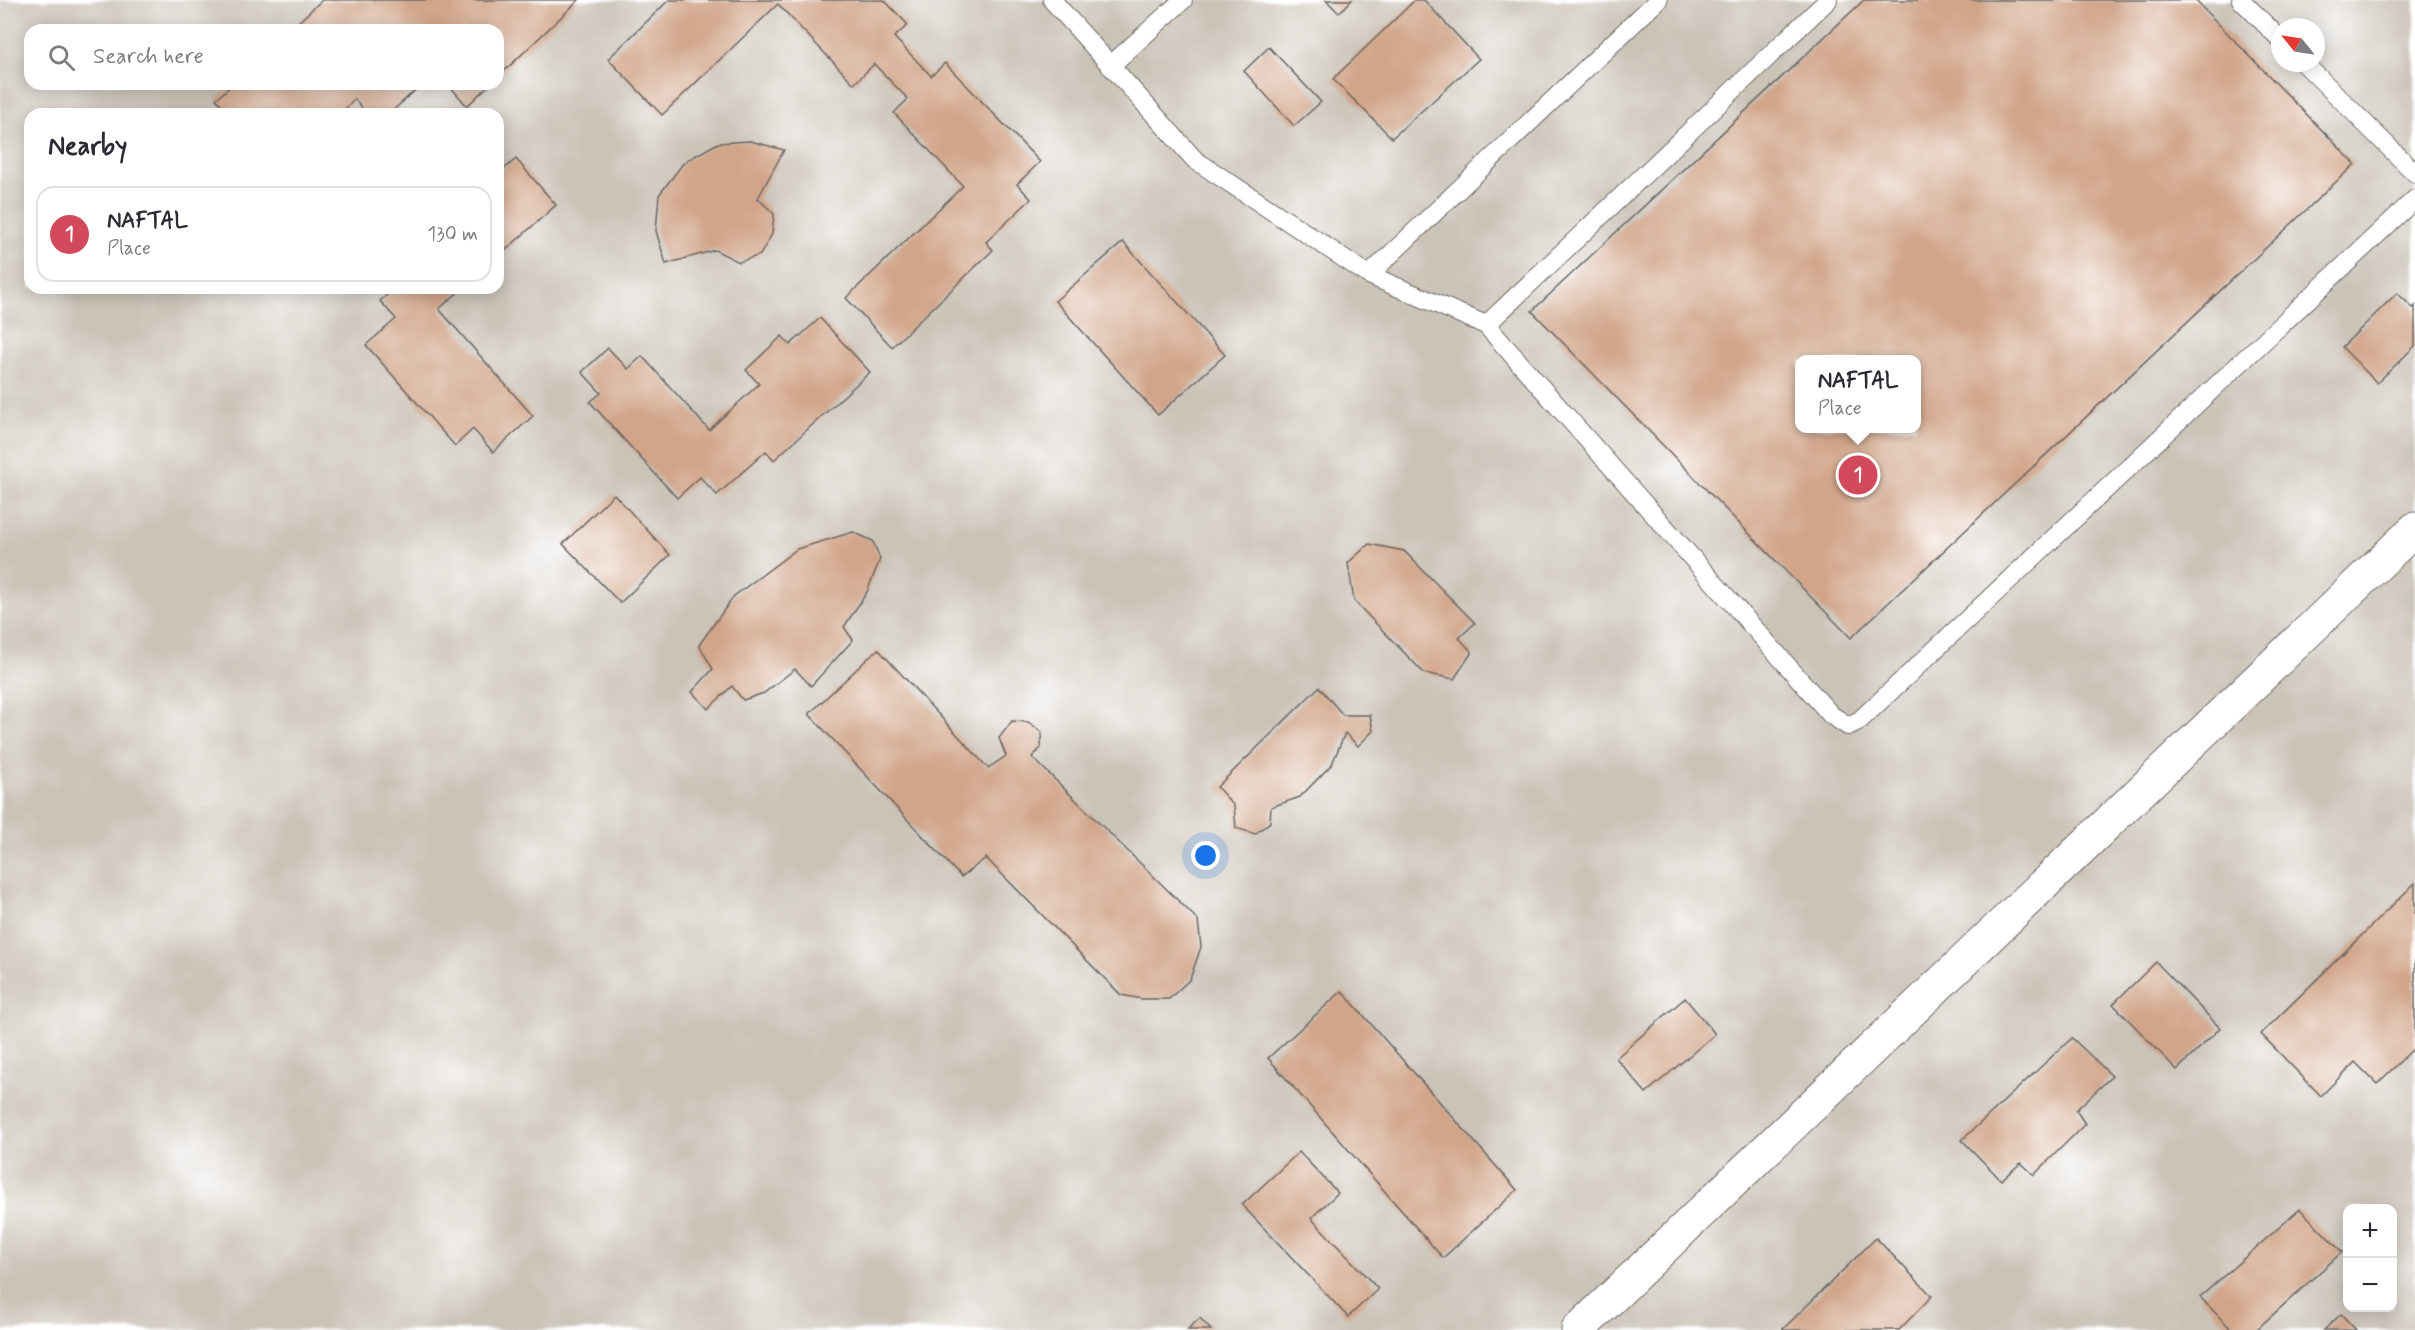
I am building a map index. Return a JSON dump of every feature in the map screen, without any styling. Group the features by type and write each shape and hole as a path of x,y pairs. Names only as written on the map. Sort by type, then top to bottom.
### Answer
{"street":[{"path":"1578,1330 2415,529"}],"lane":[{"path":"1052,0 1195,160 1369,275 1486,325 1831,715 1848,726 1854,725 2415,199"},
{"path":"1110,66 1183,0"},
{"path":"1369,275 1658,0"},
{"path":"1486,325 1827,0"},
{"path":"2241,0 2271,30"},
{"path":"2313,72 2415,173"}],"shaded area":[{"path":"0,0 2415,0 2415,1330 0,1330"}],"building":[{"path":"322,0 579,0 504,71 504,24 296,24"},
{"path":"669,0 884,0 908,25 894,37 931,76 945,63 1040,162 1017,184 1031,199 986,242 993,250 892,347 846,298 963,186 894,113 908,99 874,64 854,84 778,4 662,115 608,59"},
{"path":"1326,0 1352,0 1339,13"},
{"path":"1415,0 1424,0 1479,59 1392,138 1333,79"},
{"path":"1864,0 2195,0 2355,164 1851,638 1532,311"},
{"path":"1269,47 1321,102 1294,126 1244,71"},
{"path":"226,90 415,90 396,108 362,108 355,99 346,108 224,108 216,99"},
{"path":"453,90 484,90 467,106"},
{"path":"750,141 784,150 758,198 774,214 772,234 760,255 739,262 715,250 666,264 656,231 659,195 684,162 718,143"},
{"path":"516,159 556,205 504,252 504,169"},
{"path":"1123,242 1225,355 1158,415 1055,301"},
{"path":"2397,293 2413,308 2415,306 2415,346 2377,383 2342,347"},
{"path":"388,294 456,294 439,309 533,416 493,452 473,429 455,446 366,345 396,319 380,301"},
{"path":"820,318 870,372 774,460 766,451 717,495 700,477 677,498 590,402 601,393 582,372 608,348 628,369 642,356 709,430 759,384 746,370 782,336 790,345"},
{"path":"614,494 670,555 620,603 563,544"},
{"path":"853,532 873,541 880,559 867,592 844,627 853,640 811,686 795,669 764,693 743,700 732,686 708,709 692,692 713,669 699,645 734,596 797,549"},
{"path":"1369,544 1404,551 1475,623 1459,638 1472,652 1454,679 1424,673 1354,601 1348,563"},
{"path":"878,649 988,768 1006,756 999,738 1012,721 1028,722 1042,732 1041,748 1032,757 1198,920 1201,947 1190,979 1169,999 1142,999 1121,995 986,858 961,877 809,714"},
{"path":"1319,687 1343,715 1370,715 1373,731 1358,746 1345,733 1332,764 1300,797 1271,807 1270,822 1255,834 1236,828 1234,806 1217,787"},
{"path":"2415,883 2415,1047 2377,1084 2355,1062 2321,1096 2261,1034"},
{"path":"2156,962 2220,1028 2177,1070 2113,1004"},
{"path":"1342,991 1517,1190 1443,1258 1268,1058"},
{"path":"1685,998 1715,1034 1646,1093 1616,1058"},
{"path":"2072,1038 2112,1076 2076,1110 2085,1124 2034,1175 2021,1163 2001,1180 1962,1140"},
{"path":"1299,1152 1338,1193 1311,1218 1378,1289 1348,1317 1242,1205"},
{"path":"2300,1209 2342,1252 2256,1330 2232,1330 2200,1297"},
{"path":"1876,1238 1932,1296 1899,1330 1782,1330"},
{"path":"2341,1314 2356,1330 2324,1330"},
{"path":"1200,1318 1211,1330 1187,1330"}],"place":[{"name":"NAFTAL","path":"1858,475"}]}
